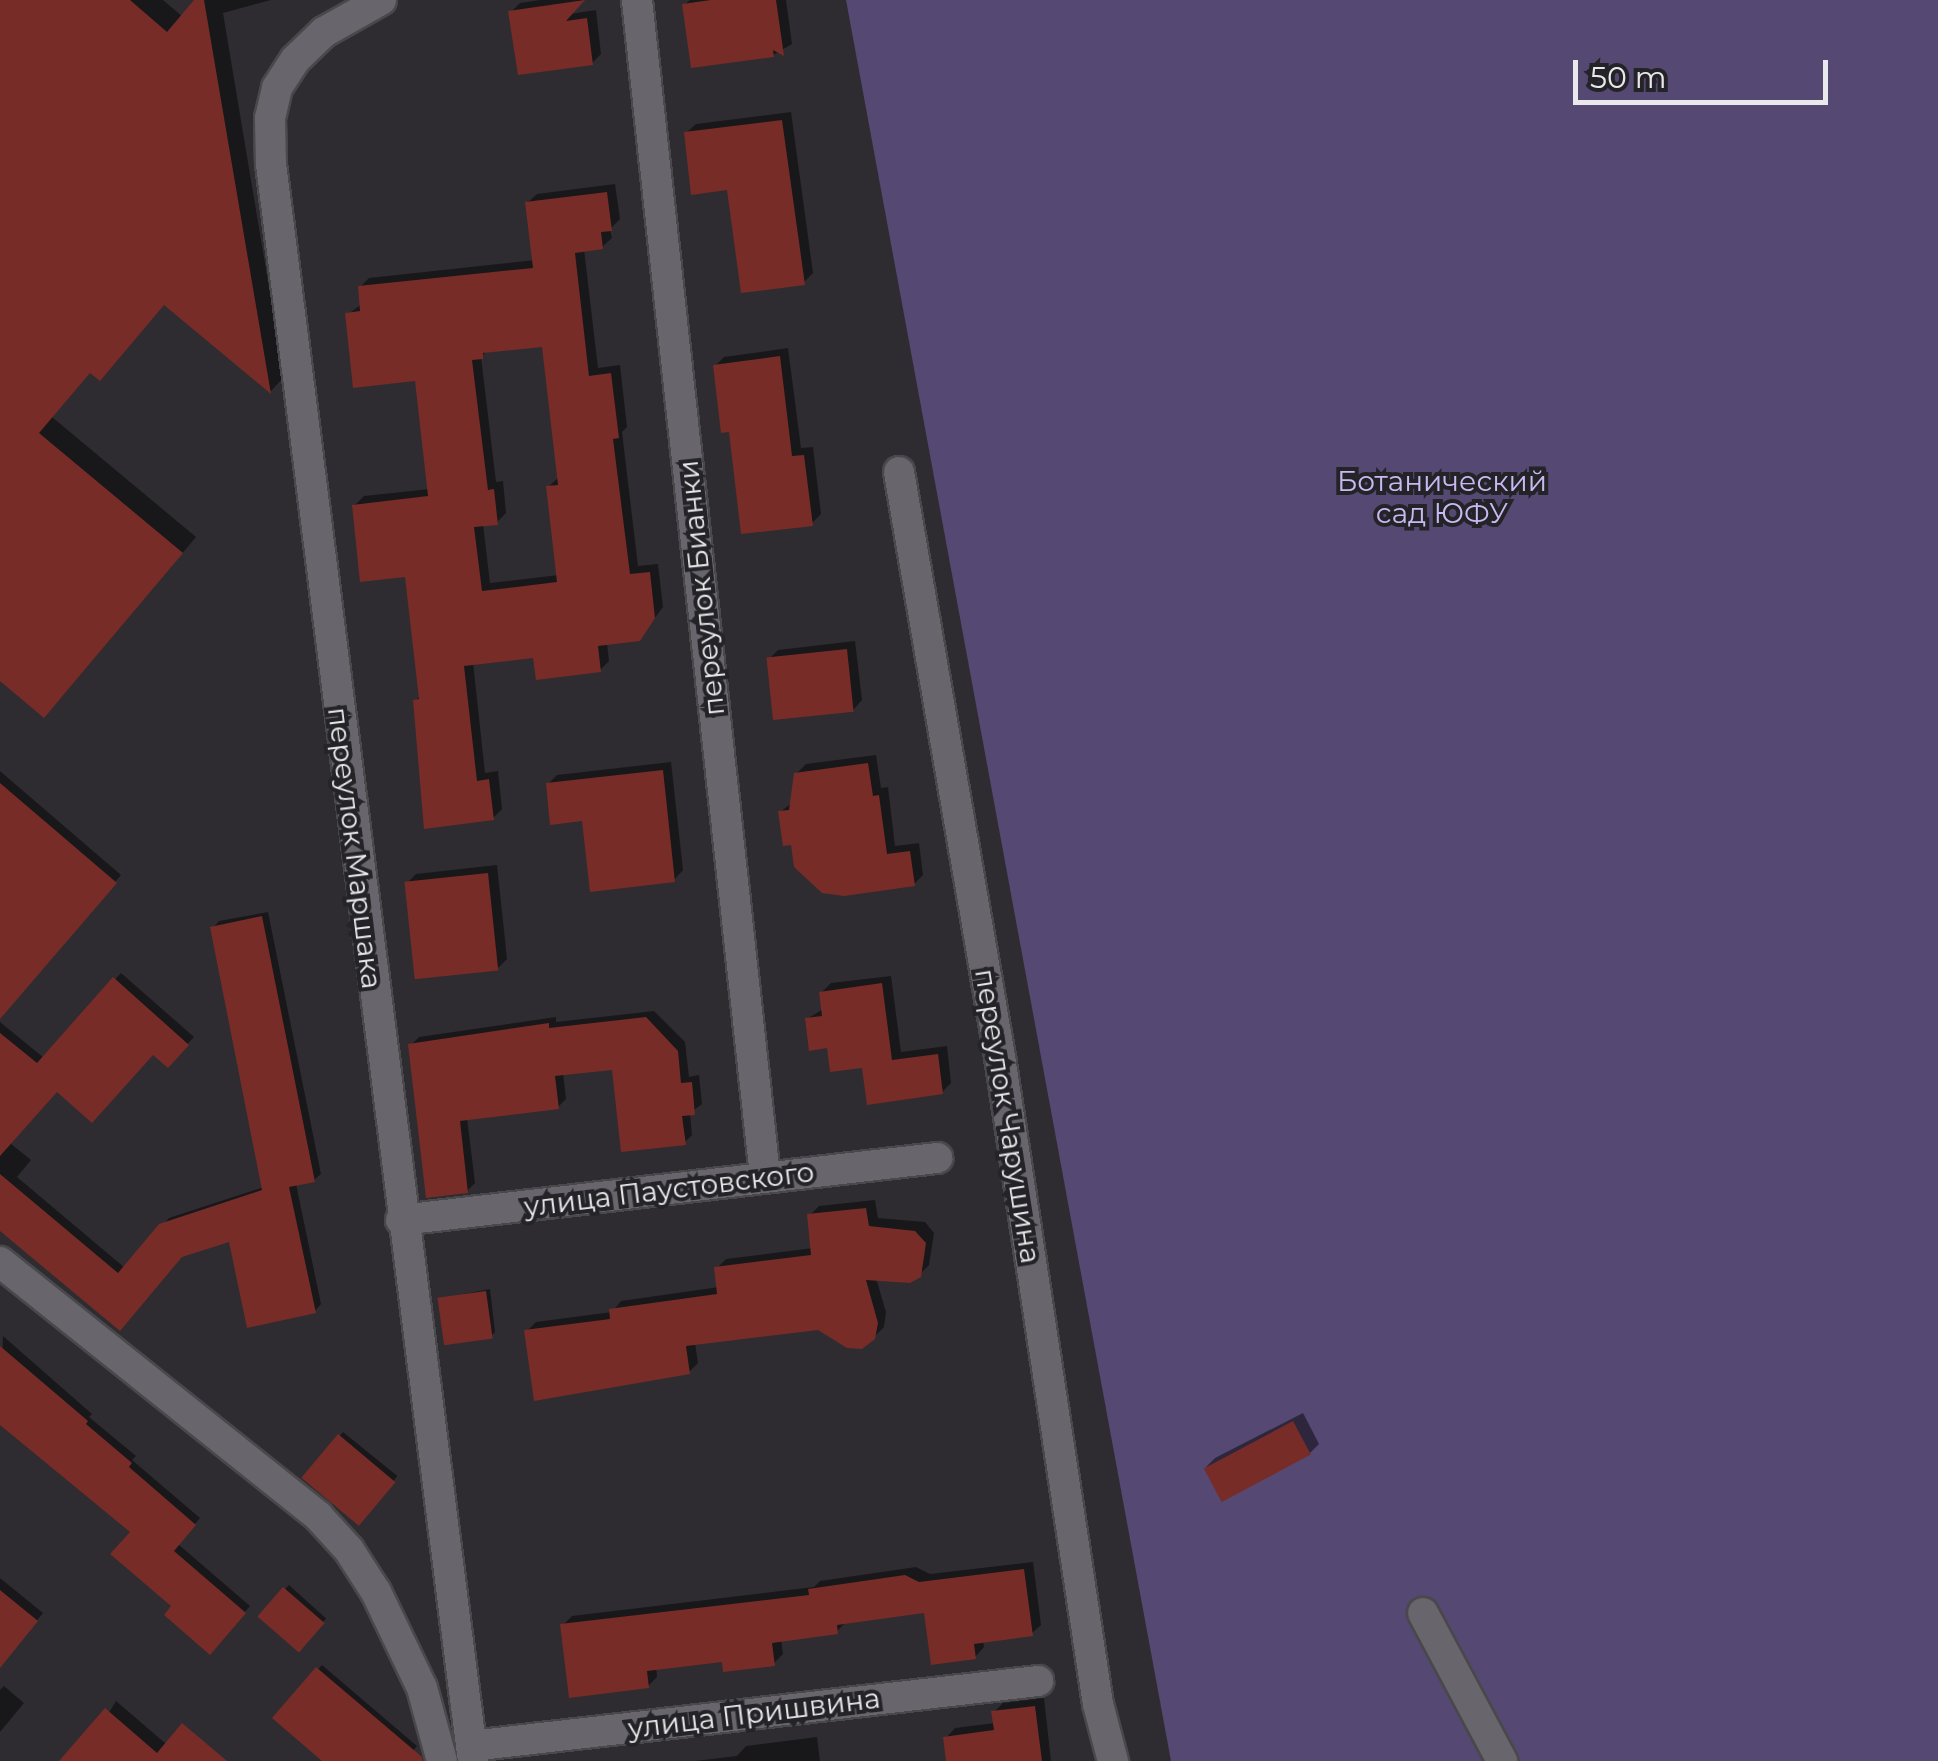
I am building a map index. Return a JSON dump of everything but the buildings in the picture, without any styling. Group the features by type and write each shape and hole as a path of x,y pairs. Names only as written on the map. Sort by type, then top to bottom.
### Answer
{"street":[{"name":"переулок Маршака","path":"381,0 324,32 295,60 278,88 270,118 273,184 401,1220 472,1753"},
{"name":"переулок Бианки","path":"637,0 765,1177"},
{"name":"переулок Чарушина","path":"899,472 1000,1057 1098,1704 1113,1761"},
{"name":"улица Паустовского","path":"401,1220 936,1158"},
{"path":"0,1262 318,1516 349,1550 376,1592 422,1688 442,1761"},
{"path":"1423,1613 1502,1761"},
{"name":"улица Пришвина","path":"472,1753 1038,1681"}],"green space":[{"name":"Ботанический сад ЮФУ","path":"846,0 1938,0 1938,1761 1171,1761"}]}
